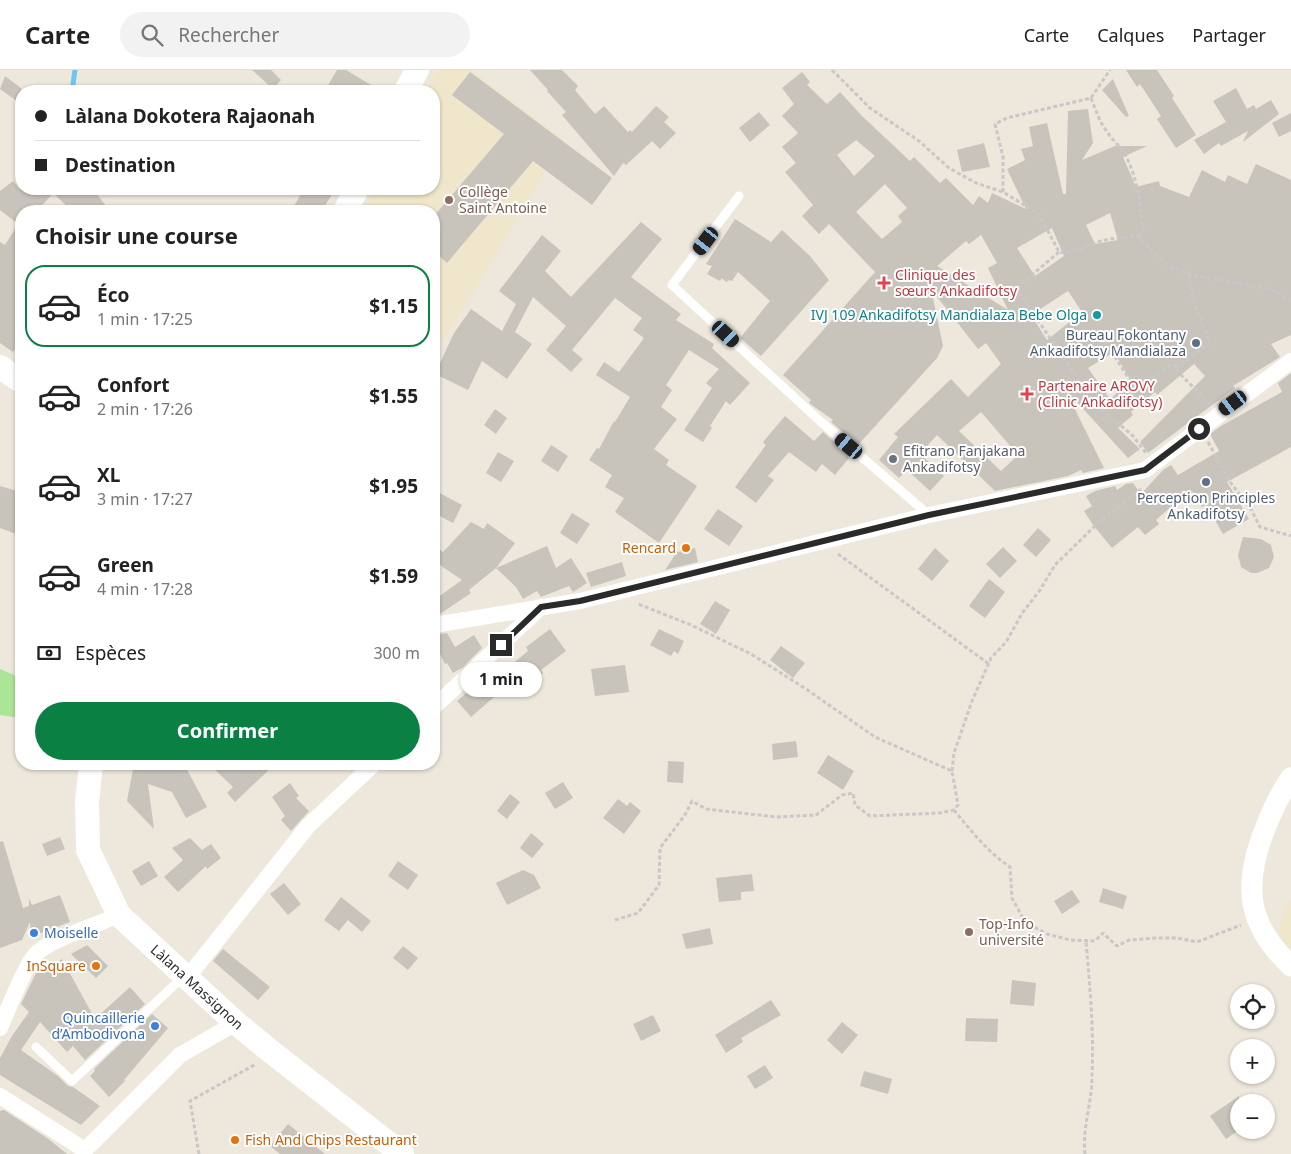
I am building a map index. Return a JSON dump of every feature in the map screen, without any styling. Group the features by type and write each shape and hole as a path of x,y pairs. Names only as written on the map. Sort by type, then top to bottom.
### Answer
{"main road":[{"path":"409,85 417,70"},
{"path":"0,367 15,377"},
{"path":"0,384 15,395"},
{"name":"Làlana Massignon","path":"90,770 87,802 88,850 119,915 236,1023 402,1154"}],"street":[{"path":"440,623 580,601 929,515 1149,466 1291,361"},
{"path":"440,701 541,607"},
{"path":"186,977 308,826 368,770"},
{"path":"1291,778 1276,802 1260,842 1253,864 1251,893 1253,907 1258,920 1268,938 1291,966"},
{"path":"0,1028 37,953 54,942 119,915"},
{"path":"0,1096 85,1152 180,1055 236,1023"}],"lane":[{"path":"739,196 672,285 820,421 929,515"},
{"path":"36,1047 72,1081 186,977"}],"path":[{"path":"832,70 870,108 919,141 949,168 976,183 1003,192 1040,214 1059,252"},
{"path":"1003,192 1002,157 995,124 1007,118 1091,98 1110,70"},
{"path":"615,920 638,914 659,885 660,848 685,815 692,801 706,809 776,817 816,815 842,795 853,793 855,805 870,816 940,813 954,810 958,806 952,771 954,753 972,701 991,658 1006,642 1023,612 1040,590 1055,565 1097,524 1140,490 1149,466 1133,436 1089,398 1020,294 1020,285 1059,252 1072,251 1104,240 1137,236 1143,233 1141,203 1125,153 1108,134 1099,120 1091,98"},
{"path":"1137,236 1168,266 1189,274 1273,290 1291,301"},
{"path":"1176,367 1210,343 1193,300 1189,274"},
{"path":"1104,340 1128,377 1142,385 1172,364 1219,414"},
{"path":"1199,429 1212,448 1230,482 1251,509 1260,527 1291,536"},
{"path":"820,541 989,664"},
{"path":"637,603 691,625 752,654 875,736 952,771"},
{"path":"954,810 975,836 998,859 1010,867 1012,898 1025,922 1047,934 1086,942 1095,940 1103,933 1117,946 1129,940 1156,938 1178,938 1197,942 1258,920"},
{"path":"1085,1154 1084,1142 1092,1079 1090,981 1086,942"},
{"path":"199,1154 190,1101 274,1054"}],"shaded area":[{"name":"Collège Saint Antoine","path":"437,70 471,70 564,140 443,342 440,340 440,205 367,205 373,195 440,195 440,85 429,85"},
{"path":"1287,901 1291,902 1291,964 1283,954 1286,943 1278,933"}],"green space":[{"path":"0,669 15,675 15,717 0,715"}],"building":[{"path":"252,70 271,70 281,80 277,85 269,85"},
{"path":"337,70 346,70 371,85 328,85"},
{"path":"530,70 562,70 578,86 575,90 595,114 604,106 628,132 630,130 632,132 656,106 669,117 664,122 676,133 660,149 652,141 626,165 623,163 614,176 562,115 566,112"},
{"path":"1126,70 1157,70 1174,96 1172,98 1196,135 1176,148 1157,119 1161,116 1140,84 1137,87"},
{"path":"470,72 612,178 592,205 533,161 447,263 440,257 440,209 504,134 452,95"},
{"path":"802,72 810,82 807,85 827,104 840,92 862,116 910,161 914,157 940,183 946,178 973,205 979,196 988,203 992,193 1026,209 1007,169 1025,160 1021,149 1033,146 1029,127 1047,123 1063,194 1066,194 1068,111 1088,109 1093,143 1082,160 1115,146 1147,146 1123,157 1136,187 1159,181 1160,186 1189,197 1202,170 1225,182 1228,175 1247,184 1256,164 1291,180 1291,335 1271,344 1280,357 1233,386 1235,388 1148,453 1140,442 1205,376 1194,364 1157,395 1155,392 1131,412 1133,415 1118,428 1140,449 1128,458 1065,389 1104,468 1083,473 1081,470 1068,476 995,491 937,435 920,454 944,476 930,491 907,470 899,478 879,460 898,437 894,434 951,379 968,397 1001,364 986,343 978,349 931,289 943,346 937,358 858,445 831,422 833,420 809,403 811,400 783,375 875,272 829,224 819,234 802,216 813,205 785,172 796,163 782,147 798,133 782,116 794,104 782,88","holes":["856,140 875,156 854,176 837,155","885,184 907,208 898,216 902,222 882,239 856,212","1110,213 1118,240 1095,244 1086,225","1052,228 1064,256 1035,276 1017,248","981,235 997,263 988,268 1008,310 937,266 966,241 969,244","1068,291 1082,312 1047,340 1031,315","1114,352 1131,381 1110,399 1088,368","981,412 1018,455 1001,471 959,431"]},
{"path":"5,76 17,85 15,85 15,100 0,89"},
{"path":"1113,79 1129,116 1126,117 1102,90"},
{"path":"1236,88 1247,109 1254,105 1256,109 1271,100 1279,114 1243,142 1248,131 1221,146 1219,143 1204,154 1194,140 1226,122 1213,101"},
{"path":"759,112 770,125 750,142 739,128"},
{"path":"1291,113 1291,131 1279,137 1272,123"},
{"path":"984,143 990,167 962,172 957,150"},
{"path":"13,181 15,184 15,195 51,195 42,205 15,205 15,222 0,210 0,191"},
{"path":"55,195 98,195 105,205 66,205"},
{"path":"300,195 331,195 326,205 295,205"},
{"path":"735,219 771,242 782,230 810,256 829,280 761,356 740,338 770,301 738,272 732,281 726,282 722,278 720,281 707,274 712,266 706,264"},
{"path":"641,222 662,239 631,277 681,314 676,320 714,344 712,348 750,383 730,405 726,401 710,426 712,428 703,442 684,430 712,388 706,383 719,369 689,350 666,385 672,390 661,407 677,419 654,449 669,460 666,465 697,486 659,543 615,512 624,498 605,487 612,475 589,460 597,448 599,449 630,397 596,375 604,362 619,372 644,338 633,330 642,318 615,298 572,350 583,359 571,372 546,350 566,326 533,297 515,332 532,344 507,379 482,361 468,390 440,376 440,363 454,333 471,309 502,331 516,304 499,291 542,235 561,251 545,271 571,297"},
{"path":"15,229 15,349 13,352 0,343 0,242 5,245"},
{"path":"1291,373 1291,447 1227,482 1249,519 1223,534 1206,505 1202,507 1193,492 1184,499 1182,497 1156,520 1159,524 1145,535 1138,527 1112,548 1084,511 1092,506 1086,496 1095,491 1115,486 1117,490 1126,484 1133,483 1141,494 1163,470 1171,465 1178,475 1219,451 1210,434 1282,392 1278,383"},
{"path":"495,409 507,418 496,434 484,425"},
{"path":"785,416 814,441 823,432 849,455 849,458 835,475 822,464 816,472 789,452 768,476 774,480 756,503 735,487 766,445 763,442"},
{"path":"551,445 568,456 558,472 541,461"},
{"path":"498,452 514,461 501,482 486,473"},
{"path":"0,486 15,490 15,534 0,528"},
{"path":"440,493 462,505 453,523 440,516"},
{"path":"718,509 743,526 729,546 704,529"},
{"path":"572,513 590,524 577,544 560,533"},
{"path":"471,522 484,529 487,523 515,543 496,568 469,590 471,593 440,614 440,596 462,580 440,565 440,550 443,552"},
{"path":"1038,528 1051,540 1036,557 1023,545"},
{"path":"1243,537 1261,539 1271,545 1274,557 1269,568 1257,573 1251,573 1241,567 1238,555"},
{"path":"547,546 556,568 571,558 587,583 573,592 569,586 541,597 537,591 523,599 516,587 496,568"},
{"path":"1003,547 1017,561 1000,578 986,564"},
{"path":"695,548 698,562 665,570 677,552"},
{"path":"935,548 949,561 932,581 918,569"},
{"path":"622,562 626,576 591,587 586,573"},
{"path":"989,579 1005,592 985,618 969,606"},
{"path":"715,601 730,610 716,634 700,624"},
{"path":"550,629 566,651 541,670 543,673 530,683 524,675 500,692 471,717 457,701 495,668 501,673 528,651 526,647"},
{"path":"659,629 684,641 678,654 674,651 671,656 650,645"},
{"path":"447,633 455,647 474,635 482,648 463,667 453,673 447,663 445,664 440,654 440,634"},
{"path":"781,646 805,663 793,678 770,660"},
{"path":"625,665 629,692 595,696 591,669"},
{"path":"796,741 798,757 773,760 772,744"},
{"path":"828,755 854,771 843,790 817,773"},
{"path":"668,761 684,762 683,783 667,782"},
{"path":"133,770 187,770 207,807 186,818 172,792 148,784 154,829 127,801"},
{"path":"215,770 269,770 235,802 227,793 233,787"},
{"path":"563,782 573,798 555,809 545,793"},
{"path":"290,783 299,796 296,798 309,811 291,831 281,820 285,816 272,797"},
{"path":"510,794 520,802 507,819 497,811"},
{"path":"618,799 627,806 630,802 641,811 624,834 603,818"},
{"path":"531,833 544,844 532,858 520,848"},
{"path":"60,837 65,849 47,856 42,844"},
{"path":"190,838 202,850 211,844 221,858 207,869 206,866 178,892 164,877 183,860 172,848"},
{"path":"3,841 23,908 29,906 29,899 32,905 60,895 70,922 48,930 44,927 46,931 31,937 30,922 22,940 0,948 0,842"},
{"path":"149,861 158,876 141,886 132,871"},
{"path":"398,861 418,875 408,890 388,876"},
{"path":"523,870 534,875 541,888 507,905 496,883"},
{"path":"752,874 754,891 741,892 741,900 719,902 716,878"},
{"path":"284,883 301,904 288,915 270,894"},
{"path":"1103,888 1127,896 1123,909 1099,902"},
{"path":"1072,890 1080,902 1062,914 1054,901"},
{"path":"341,897 371,921 362,932 348,920 339,931 324,920"},
{"path":"710,928 713,944 686,949 682,934"},
{"path":"87,945 108,966 96,978 71,954"},
{"path":"403,946 418,958 408,970 393,958"},
{"path":"223,949 270,987 258,1000 213,961"},
{"path":"62,959 95,1019 130,987 145,1004 85,1060 73,1046 67,1052 40,1022 21,1050 58,1076 68,1086 73,1087 100,1106 81,1125 0,1075 0,1058 12,1036 29,1012 21,1004 37,971 43,970"},
{"path":"1012,980 1036,983 1034,1006 1010,1004"},
{"path":"771,1000 781,1015 741,1038 743,1042 726,1053 715,1035"},
{"path":"152,1014 168,1028 125,1081 109,1097 90,1076 95,1071 94,1069"},
{"path":"653,1015 661,1031 641,1041 633,1024"},
{"path":"966,1018 998,1019 997,1042 965,1041"},
{"path":"842,1022 858,1035 842,1054 827,1040"},
{"path":"765,1065 773,1078 755,1089 747,1076"},
{"path":"864,1071 892,1079 888,1094 860,1086"},
{"path":"1230,1102 1230,1136 1226,1139 1210,1116"},
{"path":"4,1110 47,1138 67,1154 0,1154 0,1111"},
{"path":"288,1124 325,1154 280,1154 270,1146"}],"waterway":[{"path":"73,85 75,70"}],"place":[{"name":"Collège Saint Antoine","path":"449,200"},
{"name":"Clinique des sœurs Ankadifotsy","path":"884,283"},
{"name":"IVJ 109 Ankadifotsy Mandialaza Bebe Olga","path":"1097,315"},
{"name":"Bureau Fokontany Ankadifotsy Mandialaza","path":"1196,343"},
{"name":"Partenaire AROVY (Clinic Ankadifotsy)","path":"1027,394"},
{"name":"Efitrano Fanjakana Ankadifotsy","path":"893,459"},
{"name":"Perception Principles Ankadifotsy","path":"1206,482"},
{"name":"Rencard","path":"686,548"},
{"name":"Top-Info université","path":"969,932"},
{"name":"Moiselle","path":"34,933"},
{"name":"InSquare","path":"96,966"},
{"name":"Quincaillerie d’Ambodivona","path":"155,1026"},
{"name":"Fish And Chips Restaurant","path":"235,1140"}],"route":[{"path":"501,645 541,607 580,601 609,592 929,515 1145,470 1199,429"}]}
